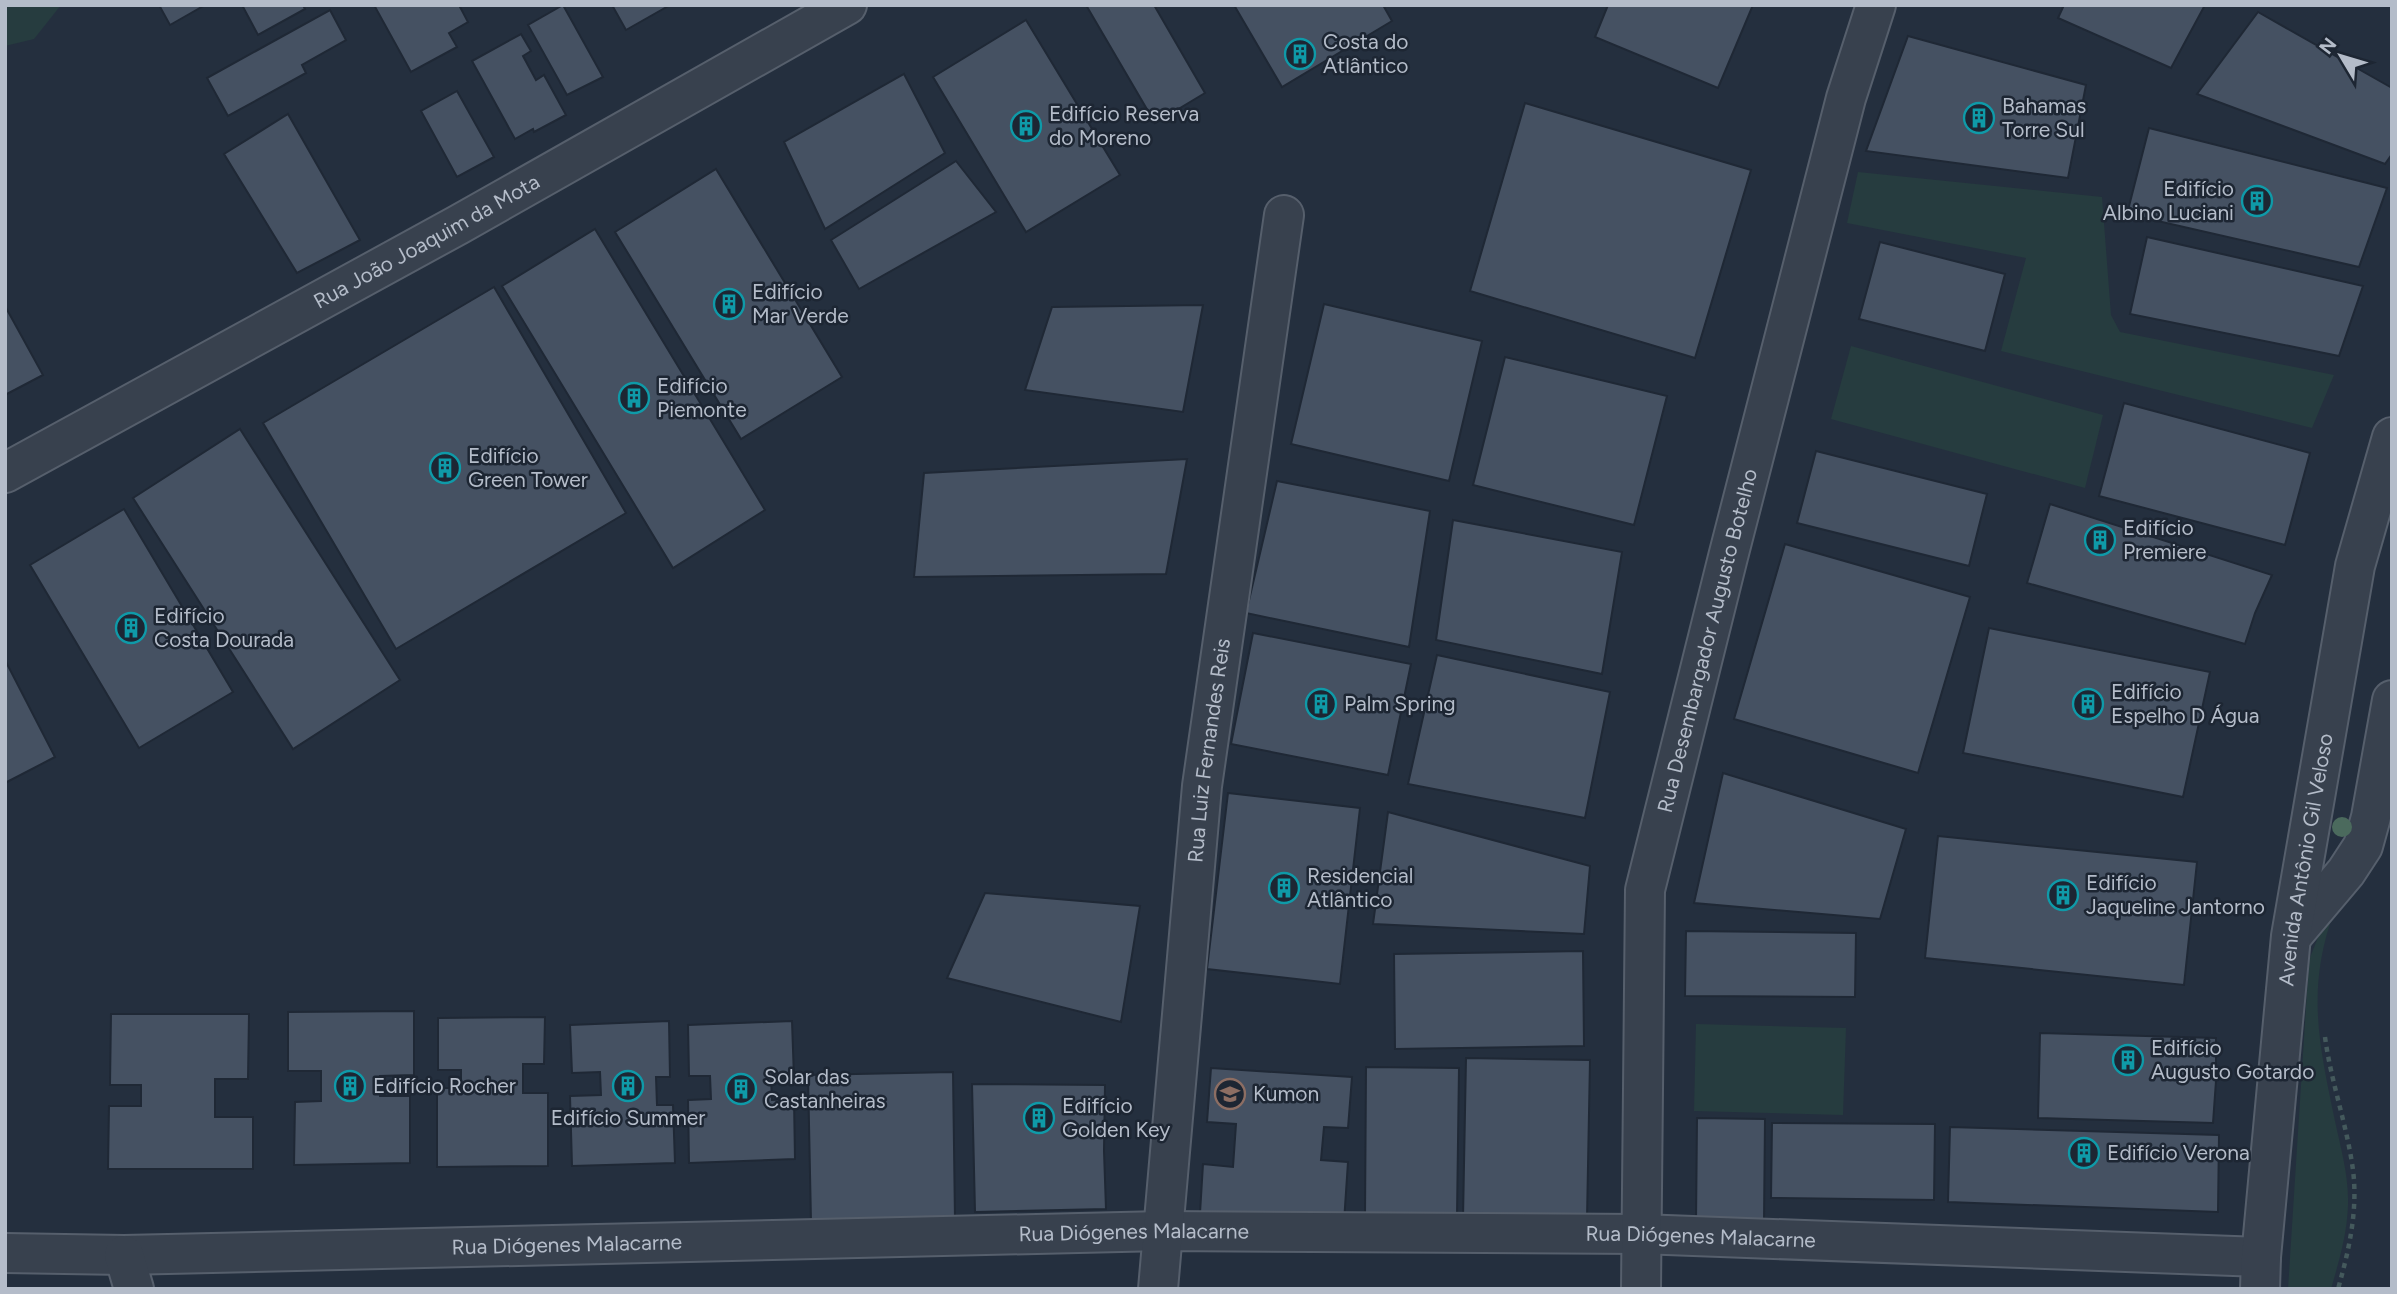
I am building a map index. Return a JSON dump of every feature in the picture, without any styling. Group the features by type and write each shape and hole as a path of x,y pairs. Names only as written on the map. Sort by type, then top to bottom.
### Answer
{"street":[{"name":"Rua João Joaquim da Mota","path":"5,473 446,232 847,5"},
{"name":"Rua Desembargador Augusto Botelho","path":"1641,1289 1645,891 1846,98 1876,5"},
{"name":"Rua Luiz Fernandes Reis","path":"1158,1289 1202,786 1284,215"},
{"name":"Avenida Antônio Gil Veloso","path":"2260,1273 2291,936 2355,566 2392,437"},
{"path":"2291,936 2346,872 2363,846 2368,832 2392,700"},
{"name":"Rua Diógenes Malacarne","path":"5,1253 129,1272 1163,1231 1640,1234 2260,1273"}],"path":[{"path":"2325,1028 2327,1052 2353,1170 2352,1231 2338,1289"}],"green space":[{"path":"5,5 61,5 34,39 5,46"},
{"path":"1858,172 2102,197 2111,315 2120,332 2334,375 2312,428 2001,351 2026,258 1847,223"},
{"path":"1851,346 2103,415 2085,488 1831,419"},
{"path":"2334,912 2320,966 2318,1016 2324,1067 2346,1174 2346,1227 2331,1289 2288,1289 2309,960 2323,925"},
{"path":"1696,1024 1846,1028 1843,1115 1694,1111"}],"building":[{"path":"159,5 205,5 170,25"},
{"path":"242,5 303,5 305,9 258,35"},
{"path":"374,5 459,5 468,22 449,33 457,47 411,72"},
{"path":"563,5 603,77 567,95 528,25"},
{"path":"612,5 670,5 626,30"},
{"path":"1086,5 1154,5 1205,93 1155,123"},
{"name":"Costa do Atlântico","path":"1234,5 1383,5 1392,21 1282,87"},
{"path":"1608,5 1753,5 1718,88 1595,37"},
{"path":"2064,5 2205,5 2171,68 2058,18"},
{"path":"330,10 346,40 302,65 306,73 228,116 207,78"},
{"path":"2258,12 2392,88 2392,154 2385,164 2197,94"},
{"name":"Edifício Reserva do Moreno","path":"1026,20 1120,175 1026,232 933,77"},
{"path":"521,34 531,51 523,56 536,80 544,75 566,115 515,139 472,61"},
{"name":"Bahamas Torre Sul","path":"1908,36 2086,85 2068,178 1866,151"},
{"path":"904,74 945,153 825,229 784,142"},
{"path":"457,91 494,157 457,177 421,111"},
{"path":"1525,103 1751,170 1695,358 1470,291"},
{"path":"288,114 360,240 297,273 224,154"},
{"name":"Edifício Albino Luciani","path":"2149,128 2387,188 2359,267 2127,214"},
{"path":"956,161 996,212 859,289 831,240"},
{"name":"Edifício Mar Verde","path":"716,169 842,377 741,439 615,232"},
{"name":"Edifício Piemonte","path":"595,229 765,510 673,568 502,286"},
{"path":"2147,237 2363,286 2339,356 2130,314"},
{"path":"1880,242 2005,274 1985,351 1859,319"},
{"name":"Edifício Green Tower","path":"494,287 626,513 396,649 263,423"},
{"path":"1324,304 1482,341 1449,481 1291,444"},
{"path":"1203,305 1183,412 1025,390 1052,307"},
{"path":"5,306 43,375 5,395"},
{"path":"1505,357 1667,396 1634,525 1473,485"},
{"path":"2124,403 2310,453 2285,545 2099,496"},
{"path":"240,429 400,680 293,749 133,498"},
{"path":"1816,451 1987,494 1969,566 1797,523"},
{"path":"1187,459 1166,574 914,577 924,473"},
{"path":"1277,481 1430,511 1409,647 1246,613"},
{"name":"Edifício Premiere","path":"2050,504 2272,575 2245,644 2027,583"},
{"name":"Edifício Costa Dourada","path":"124,509 233,692 139,748 30,565"},
{"path":"1453,520 1622,552 1602,674 1436,640"},
{"path":"1785,544 1970,597 1918,773 1734,719"},
{"name":"Edifício Espelho D Água","path":"1989,628 2210,672 2183,797 1963,753"},
{"name":"Palm Spring","path":"1253,633 1411,664 1388,775 1231,744"},
{"path":"1437,655 1610,692 1585,818 1408,784"},
{"path":"5,660 55,757 5,783"},
{"path":"1723,773 1906,829 1880,919 1694,903"},
{"name":"Residencial Atlântico","path":"1228,793 1360,808 1340,984 1207,969"},
{"path":"1388,812 1590,866 1584,934 1373,924"},
{"name":"Edifício Jaqueline Jantorno","path":"1938,836 2197,862 2184,985 1925,958"},
{"path":"985,893 1140,906 1121,1022 947,978"},
{"path":"1686,931 1856,933 1855,997 1685,996"},
{"path":"1583,951 1584,1046 1395,1049 1394,954"},
{"name":"Edifício Rocher","path":"414,1011 414,1075 380,1076 380,1096 410,1096 410,1163 294,1165 295,1102 321,1101 321,1071 288,1071 288,1012"},
{"path":"111,1014 249,1014 248,1079 215,1079 215,1117 253,1117 253,1169 108,1169 109,1106 141,1106 141,1085 110,1085"},
{"path":"545,1017 544,1064 523,1064 523,1093 548,1093 548,1166 437,1167 437,1088 461,1088 461,1070 438,1070 438,1018"},
{"name":"Edifício Summer","path":"669,1021 670,1077 656,1077 657,1105 673,1105 675,1163 572,1166 570,1096 601,1095 600,1072 572,1073 570,1025"},
{"name":"Solar das Castanheiras","path":"792,1021 794,1078 771,1078 772,1100 794,1099 795,1159 689,1163 688,1100 711,1099 710,1076 689,1076 688,1025"},
{"name":"Edifício Augusto Gotardo","path":"2040,1033 2216,1038 2213,1123 2038,1118"},
{"path":"1466,1058 1590,1060 1587,1219 1463,1218"},
{"path":"1366,1067 1459,1068 1457,1216 1365,1216"},
{"path":"1211,1068 1352,1077 1348,1128 1324,1127 1321,1160 1348,1162 1344,1222 1200,1213 1203,1164 1233,1167 1236,1124 1207,1122"},
{"path":"953,1072 955,1220 811,1222 808,1075"},
{"name":"Edifício Golden Key","path":"972,1084 1105,1085 1106,1209 975,1212"},
{"path":"1697,1118 1765,1119 1764,1222 1696,1222"},
{"path":"1772,1123 1935,1124 1934,1200 1771,1198"},
{"name":"Edifício Verona","path":"1950,1127 2219,1135 2218,1212 1948,1202"}],"place":[{"name":"Costa do Atlântico","path":"1300,54"},
{"name":"Bahamas Torre Sul","path":"1979,118"},
{"name":"Edifício Reserva do Moreno","path":"1026,126"},
{"name":"Edifício Albino Luciani","path":"2257,201"},
{"name":"Edifício Mar Verde","path":"729,304"},
{"name":"Edifício Piemonte","path":"634,398"},
{"name":"Edifício Green Tower","path":"445,468"},
{"name":"Edifício Premiere","path":"2100,540"},
{"name":"Edifício Costa Dourada","path":"131,628"},
{"name":"Palm Spring","path":"1321,704"},
{"name":"Edifício Espelho D Água","path":"2088,704"},
{"name":"Residencial Atlântico","path":"1284,888"},
{"name":"Edifício Jaqueline Jantorno","path":"2063,895"},
{"name":"Edifício Augusto Gotardo","path":"2128,1060"},
{"name":"Edifício Rocher","path":"350,1086"},
{"name":"Edifício Summer","path":"628,1086"},
{"name":"Solar das Castanheiras","path":"741,1089"},
{"name":"Kumon","path":"1230,1094"},
{"name":"Edifício Golden Key","path":"1039,1118"},
{"name":"Edifício Verona","path":"2084,1153"}]}
